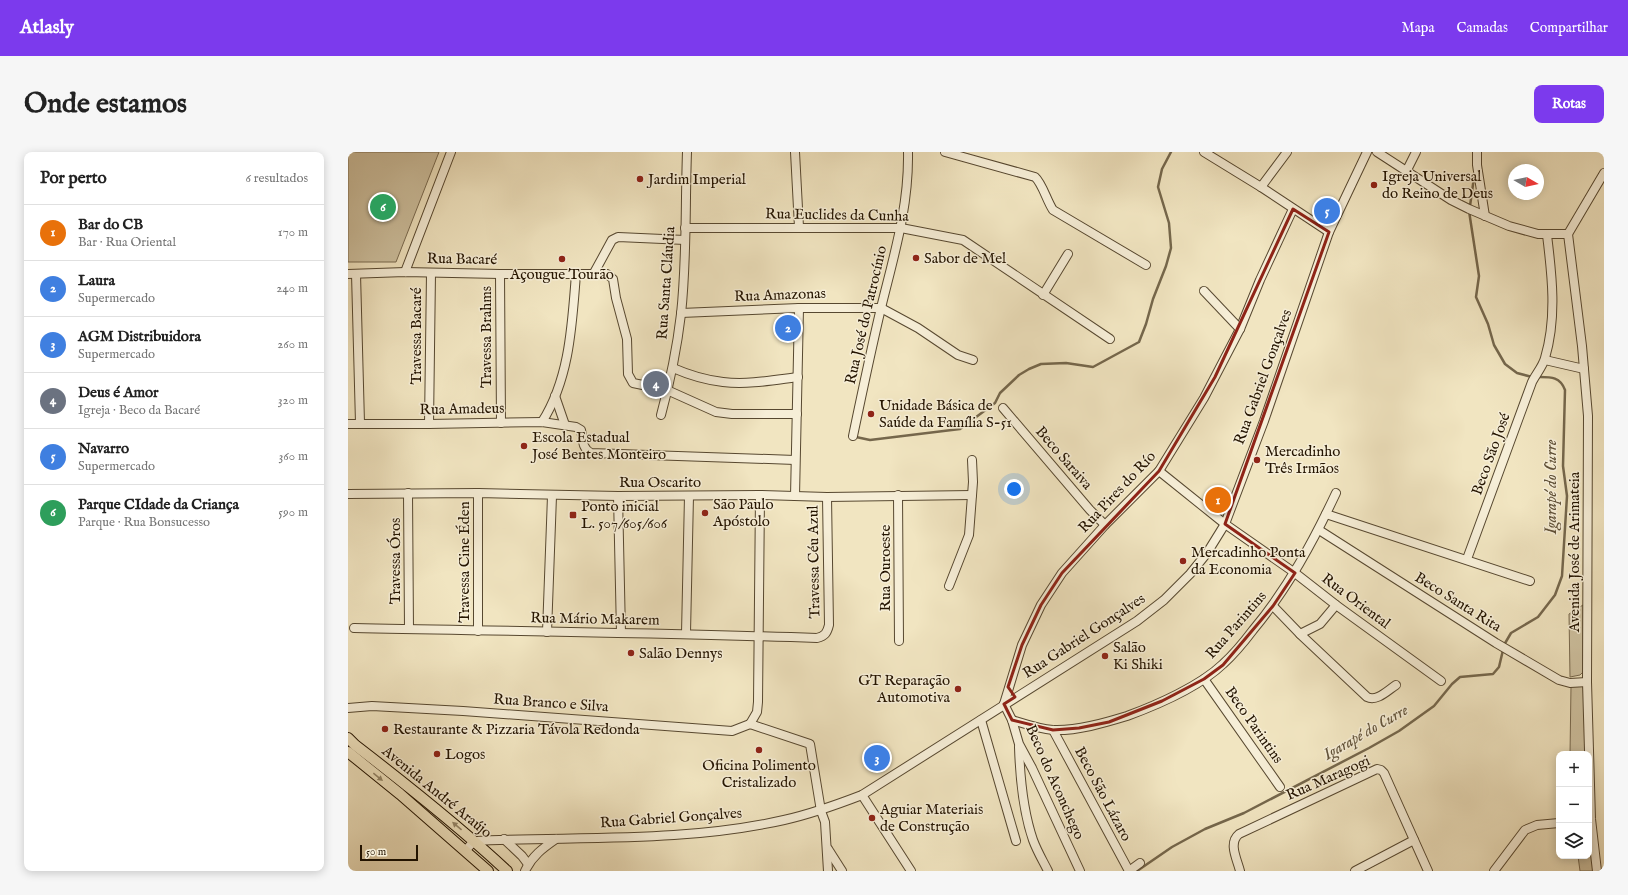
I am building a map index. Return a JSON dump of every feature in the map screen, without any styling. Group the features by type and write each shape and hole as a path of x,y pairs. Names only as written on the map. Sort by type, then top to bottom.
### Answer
{"main road":[{"name":"Avenida André Araújo","path":"348,738 411,788 507,871"},
{"name":"Avenida André Araújo","path":"348,752 400,794 488,871"}],"street":[{"path":"405,272 451,152"},
{"name":"Rua Santa Cláudia","path":"661,415 668,390 681,313 685,240 687,152"},
{"path":"795,152 799,227"},
{"name":"Rua José do Patrocínio","path":"853,436 865,376 901,228 906,199 908,152"},
{"path":"945,152 1035,177 1039,180 1047,200 1053,210 1146,265"},
{"path":"1204,152 1261,187 1329,232"},
{"path":"1261,187 1287,152"},
{"name":"Rua Gabriel Gonçalves","path":"474,841 504,839 638,838 691,834 775,822 822,811 862,795 1137,621 1164,600 1190,574 1207,553 1225,524 1264,421 1329,232 1366,152"},
{"path":"1376,152 1451,200 1509,226 1547,234 1568,234 1604,173"},
{"path":"1406,170 1416,152"},
{"path":"1478,152 1477,165 1485,216"},
{"name":"Rua Pires do Río","path":"1004,704 1022,645 1041,605 1062,573 1105,526 1160,471 1204,398 1240,329 1260,280 1293,209"},
{"name":"Rua Euclides da Cunha","path":"685,228 901,228 963,240 1110,340"},
{"name":"Beco São José","path":"1467,559 1532,382 1545,360 1553,315 1547,234"},
{"name":"Avenida José de Arimateia","path":"1568,234 1584,369 1589,447 1587,682 1589,787"},
{"path":"685,240 618,237 612,240 594,272 607,274 612,279 627,339 630,379 633,383 668,390 716,412 732,414 797,414"},
{"path":"1043,295 1068,254"},
{"name":"Rua Bacaré","path":"352,274 405,272 576,274 594,272"},
{"name":"Travessa Bacaré","path":"429,424 430,273"},
{"path":"352,274 360,423"},
{"name":"Travessa Brahms","path":"500,274 500,423"},
{"path":"542,422 556,396 566,361 572,323 576,274"},
{"path":"1204,291 1240,329"},
{"path":"795,496 799,308"},
{"name":"Rua Amazonas","path":"681,313 799,308 881,308"},
{"path":"881,308 918,328 958,355 973,360"},
{"path":"1545,360 1584,369"},
{"path":"672,368 697,378 724,382 747,382 798,377"},
{"path":"556,396 565,425"},
{"name":"Beco Saraiva","path":"1003,408 1105,526"},
{"name":"Rua Amadeus","path":"348,424 542,422 576,427 581,430 584,447 587,452 591,453 795,460"},
{"path":"950,586 969,535 972,495 972,460"},
{"name":"Rua Oriental","path":"1160,471 1225,524 1295,573 1336,606 1441,681"},
{"name":"Rua Parintins","path":"1012,720 1053,730 1079,728 1116,720 1162,701 1204,679 1223,665 1273,606 1295,573 1319,530 1336,492"},
{"name":"Rua Oscarito","path":"348,494 478,493 552,496 760,495 827,497 972,495"},
{"name":"Travessa Cine Éden","path":"478,493 478,631"},
{"name":"Travessa Óros","path":"408,494 409,629"},
{"path":"760,495 758,702 757,712 750,724 810,744 825,822 828,871"},
{"name":"Rua Ouroeste","path":"898,495 899,641"},
{"path":"547,632 552,496"},
{"path":"618,496 621,633"},
{"path":"686,633 689,496"},
{"name":"Travessa Céu Azul","path":"827,497 829,625"},
{"path":"1326,514 1467,559 1530,581"},
{"name":"Beco Santa Rita","path":"1319,530 1496,643 1559,680 1570,683 1587,682"},
{"path":"1273,606 1300,634 1367,697 1371,699 1376,698 1396,685"},
{"path":"1300,634 1320,624 1336,606"},
{"name":"Rua Mário Makarem","path":"354,628 686,633 817,638 824,636 829,625"},
{"name":"Beco Parintins","path":"1204,679 1280,787"},
{"path":"1008,687 1015,697"},
{"name":"Beco do Aconchego","path":"1004,704 1012,720 1019,744 1032,768 1080,871"},
{"name":"Rua Branco e Silva","path":"348,708 372,706 463,711 732,731 750,724"},
{"path":"981,720 1016,841"},
{"name":"Beco São Lázaro","path":"1053,730 1129,871"},
{"path":"1019,744 1020,774 1028,826 1048,871"},
{"name":"Rua Maragogi","path":"1240,871 1233,842 1234,838 1239,834 1377,769 1384,773 1414,840"},
{"path":"862,795 911,871"},
{"path":"1494,871 1525,830 1537,825 1556,823"},
{"name":"Avenida José de Arimateia","path":"1590,823 1596,871"},
{"path":"504,839 522,856 527,868 542,849 557,839"},
{"path":"1355,871 1414,840 1428,871"},
{"path":"465,851 474,841"},
{"path":"827,848 842,871"},
{"path":"1129,871 1140,863"}],"highlighted area":[{"path":"1293,209 1329,232 1225,524 1295,573 1273,606 1223,665 1204,679 1162,701 1109,722 1079,728 1053,730 1012,720 1004,704 1015,697 1008,687 1022,645 1041,605 1062,573 1159,471 1215,377"}],"shaded area":[{"path":"348,152 439,152 396,262 348,262"},
{"path":"1583,605 1583,672 1580,675 1570,677 1569,614"},
{"path":"1571,686 1585,686 1587,751 1570,751"},
{"path":"1592,849 1595,871 1580,871 1578,859 1592,859"}],"waterway":[{"path":"856,437 870,440 960,429 995,403 1000,393 1019,375 1029,369 1041,364 1066,363 1093,367 1139,342 1171,248 1169,223 1158,187 1162,169 1171,152"},
{"name":"Igarapé do Curre","path":"1470,206 1475,170"},
{"name":"Igarapé do Curre","path":"1469,211 1479,276 1476,297 1488,324 1494,345 1505,364 1517,373 1532,377"},
{"name":"Igarapé do Curre","path":"1504,645 1511,633 1538,617 1555,595 1562,576 1567,496 1563,466 1565,390 1563,385 1554,378 1537,377"},
{"name":"Igarapé do Curre","path":"1137,871 1172,847 1205,829 1244,813 1399,731 1434,706 1452,684 1460,677 1493,674 1499,667 1503,650"}],"place":[{"name":"Jardim Imperial","path":"640,179"},
{"name":"Igreja Universal do Reino de Deus","path":"1374,185"},
{"name":"Parque CIdade da Criança","path":"383,207"},
{"name":"Navarro","path":"1327,211"},
{"name":"Sabor de Mel","path":"916,258"},
{"name":"Açougue Tourão","path":"562,259"},
{"name":"Laura","path":"788,328"},
{"name":"Deus é Amor","path":"656,384"},
{"name":"Unidade Básica de Saúde da Família S-51","path":"871,414"},
{"name":"Escola Estadual José Bentes Monteiro","path":"524,446"},
{"name":"Mercadinho Três Irmãos","path":"1257,460"},
{"name":"Bar do CB","path":"1218,500"},
{"name":"São Paulo Apóstolo","path":"705,513"},
{"name":"Ponto inicial L. 507/605/606","path":"573,515"},
{"name":"Mercadinho Ponta da Economia","path":"1183,561"},
{"name":"Salão Dennys","path":"631,653"},
{"name":"Salão Ki Shiki","path":"1105,656"},
{"name":"GT Reparação Automotiva","path":"958,689"},
{"name":"Restaurante & Pizzaria Távola Redonda","path":"385,729"},
{"name":"Oficina Polimento Cristalizado","path":"759,750"},
{"name":"Logos","path":"437,754"},
{"name":"AGM Distribuidora","path":"877,758"},
{"name":"Aguiar Materiais de Construção","path":"872,818"}]}
